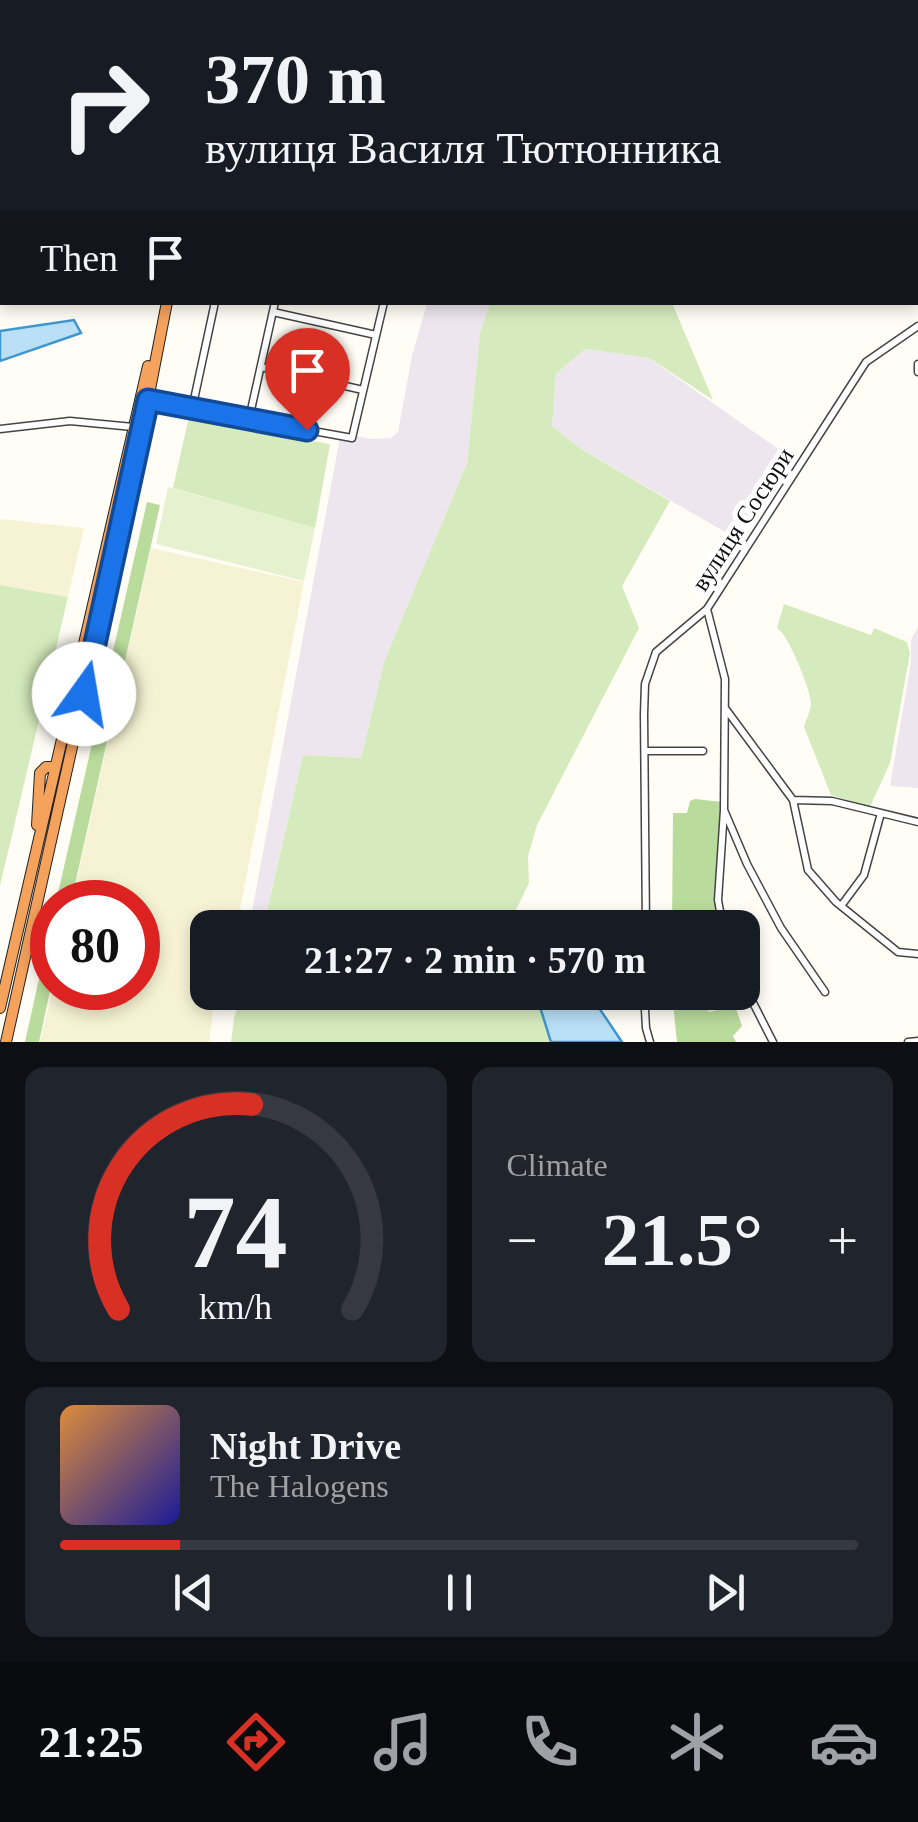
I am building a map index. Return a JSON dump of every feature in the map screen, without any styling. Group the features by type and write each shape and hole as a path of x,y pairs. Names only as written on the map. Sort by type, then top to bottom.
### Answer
{"highway":[{"path":"6,1042 165,305"},
{"path":"55,767 133,427 144,400"},
{"path":"0,1008 36,850 40,774 46,767 55,767 64,781"}],"street":[{"path":"192,409 214,305"},
{"path":"249,419 275,305"},
{"path":"144,400 352,438 383,305"},
{"path":"273,312 376,335"},
{"name":"вулиця Сосюри","path":"646,910 645,684 650,664 664,642 707,609 866,362 918,326"},
{"path":"918,364 918,372"},
{"path":"261,367 363,390"},
{"path":"0,428 70,421 133,427"},
{"path":"707,609 725,678 720,910"},
{"path":"724,708 793,800 808,870 842,906 898,952 918,954"},
{"path":"645,750 703,752"},
{"path":"793,800 832,801 918,822"},
{"path":"724,810 780,928 824,992"},
{"path":"842,906 864,875 881,813"},
{"path":"646,1010 650,1042"},
{"path":"757,1010 773,1042"},
{"path":"908,1042 918,1041"}],"shaded area":[{"path":"426,305 489,305 480,333 467,463 384,662 361,758 303,755 267,910 252,910 341,432 370,439 391,438 398,432"},
{"path":"585,349 649,358 794,460 739,540 581,449 552,426 556,374"},
{"path":"0,519 84,528 68,597 0,585"},
{"path":"151,548 304,582 240,910 190,910 190,1010 213,1010 209,1042 40,1042 48,1010 160,1010 160,880 77,880"},
{"path":"918,627 918,788 890,786 911,662 911,640"}],"green space":[{"path":"489,305 673,305 713,400 649,358 585,349 556,374 552,426 581,449 670,501 622,586 639,628 537,825 528,856 529,883 516,910 267,910 303,755 361,758 384,662 467,463 480,333"},
{"path":"190,412 206,415 206,422 330,444 315,528 173,488"},
{"path":"168,487 315,528 304,581 156,544"},
{"path":"147,502 160,505 76,880 61,880"},
{"path":"0,585 68,597 0,886"},
{"path":"784,604 871,635 874,628 907,642 910,653 890,763 870,807 831,795 804,727 811,703 807,686 792,650 777,628"},
{"path":"690,801 722,802 715,910 672,910 673,813 687,813"},
{"path":"32,1010 46,1010 39,1042 25,1042"},
{"path":"237,1010 541,1010 551,1042 231,1042"},
{"path":"674,1010 736,1010 742,1026 733,1036 736,1042 677,1042"}],"water":[{"path":"74,320 81,333 0,361 0,331"},
{"path":"541,1010 600,1010 622,1042 551,1042"}],"route":[{"path":"84,694 148,400 307,430"}]}
